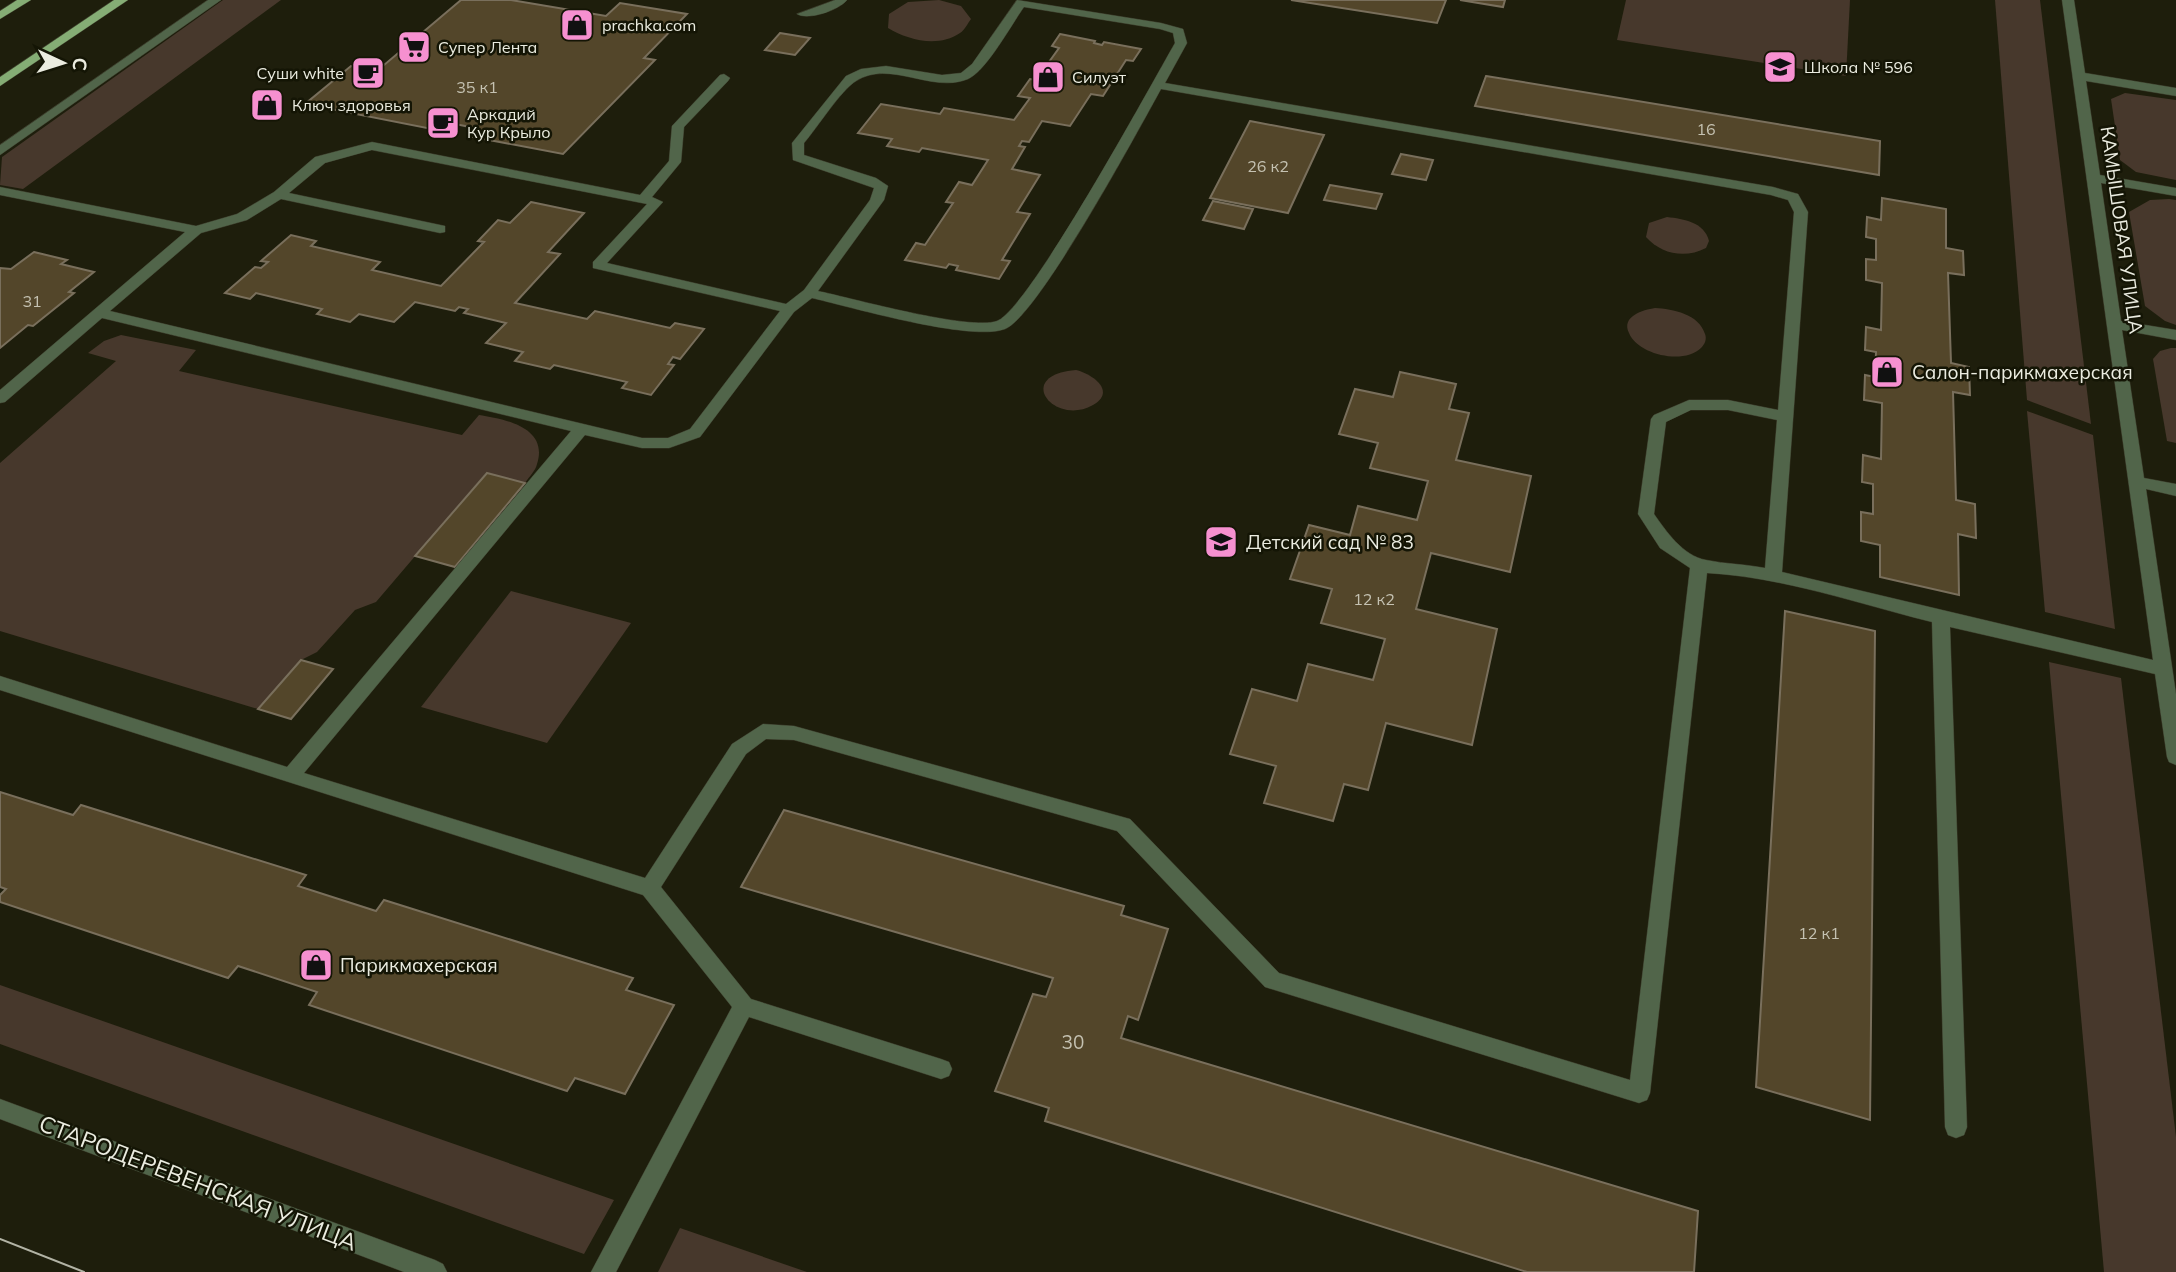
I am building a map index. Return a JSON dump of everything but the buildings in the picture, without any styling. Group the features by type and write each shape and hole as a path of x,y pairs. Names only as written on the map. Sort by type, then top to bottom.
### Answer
{"main road":[{"path":"0,16 25,0"},
{"path":"0,82 122,0"}],"street":[{"path":"0,151 215,0"},
{"path":"803,14 837,4 841,0"},
{"name":"КАМЫШОВАЯ УЛИЦА","path":"2068,0 2176,757"},
{"path":"98,313 642,443 669,443 695,433 789,309 809,293 877,200 881,186 863,176 813,166 798,157 798,143 849,79 865,72 886,69 942,79 964,76 976,67 1023,2 1161,26 1179,32 1181,43 1087,206 1023,308 1004,324 974,328 809,293"},
{"path":"2079,76 2176,92"},
{"path":"643,199 676,162 678,126 724,78"},
{"path":"1157,85 1773,191 1793,197 1801,212 1773,576"},
{"path":"0,398 196,230 242,217 279,195 320,160 372,146 656,202 598,265 789,309"},
{"path":"2093,178 2176,192"},
{"path":"0,191 196,230"},
{"path":"279,195 440,229"},
{"path":"2114,324 2176,335"},
{"path":"1786,417 1728,405 1689,405 1659,419 1646,514 1666,544 1699,566 1737,568 2163,669"},
{"path":"291,775 582,428"},
{"path":"2137,482 2176,490"},
{"path":"650,888 739,749 763,731 794,733 1123,825 1272,980 1639,1093 1699,566"},
{"path":"1941,618 1955,1127"},
{"path":"0,682 650,888 744,1006 941,1069"},
{"path":"603,1272 744,1006"},
{"name":"СТАРОДЕРЕВЕНСКАЯ УЛИЦА","path":"0,1109 435,1272"}],"shaded area":[{"path":"223,0 281,0 23,189 0,185 2,157"},
{"path":"939,0 961,6 971,19 960,33 942,40 923,41 888,28 889,14 908,2"},
{"path":"1626,0 1850,0 1846,76 1617,40"},
{"path":"1995,0 2040,0 2091,424 2027,400"},
{"path":"2125,93 2176,100 2176,180 2136,172 2120,160 2111,99"},
{"path":"2150,200 2176,200 2176,325 2165,321 2145,306 2129,212"},
{"path":"1667,217 1686,220 1698,226 1709,241 1706,248 1682,254 1666,251 1652,243 1646,237 1649,223"},
{"path":"1655,308 1677,311 1691,317 1702,327 1706,336 1702,346 1693,353 1673,357 1651,352 1634,341 1627,327 1628,322 1634,315"},
{"path":"121,335 196,350 179,371 462,435 479,415 500,419 531,433 537,441 539,451 536,466 525,483 486,473 376,602 355,610 317,652 301,660 258,709 0,631 0,463 116,361 88,353 104,341"},
{"path":"2176,348 2176,443 2167,441 2153,359 2160,351"},
{"path":"1076,370 1095,379 1103,394 1093,405 1078,410 1065,410 1046,398 1043,389 1047,381 1057,374"},
{"path":"2027,411 2093,435 2115,629 2045,612"},
{"path":"511,591 631,623 547,743 421,707"},
{"path":"2049,662 2121,678 2176,1137 2176,1272 2104,1272"},
{"path":"0,985 614,1200 584,1254 0,1044"},
{"path":"680,1228 807,1272 658,1272"}],"tram line":[{"path":"0,1239 84,1272"}],"place":[{"name":"prachka.com","path":"577,25"},
{"name":"Супер Лента","path":"414,47"},
{"name":"Школа № 596","path":"1780,67"},
{"name":"Суши white","path":"368,73"},
{"name":"Силуэт","path":"1048,77"},
{"name":"Ключ здоровья","path":"267,105"},
{"name":"Аркадий Кур Крыло","path":"443,123"},
{"name":"Салон-парикмахерская","path":"1887,372"},
{"name":"Детский сад № 83","path":"1221,542"},
{"name":"Парикмахерская","path":"316,965"}]}
